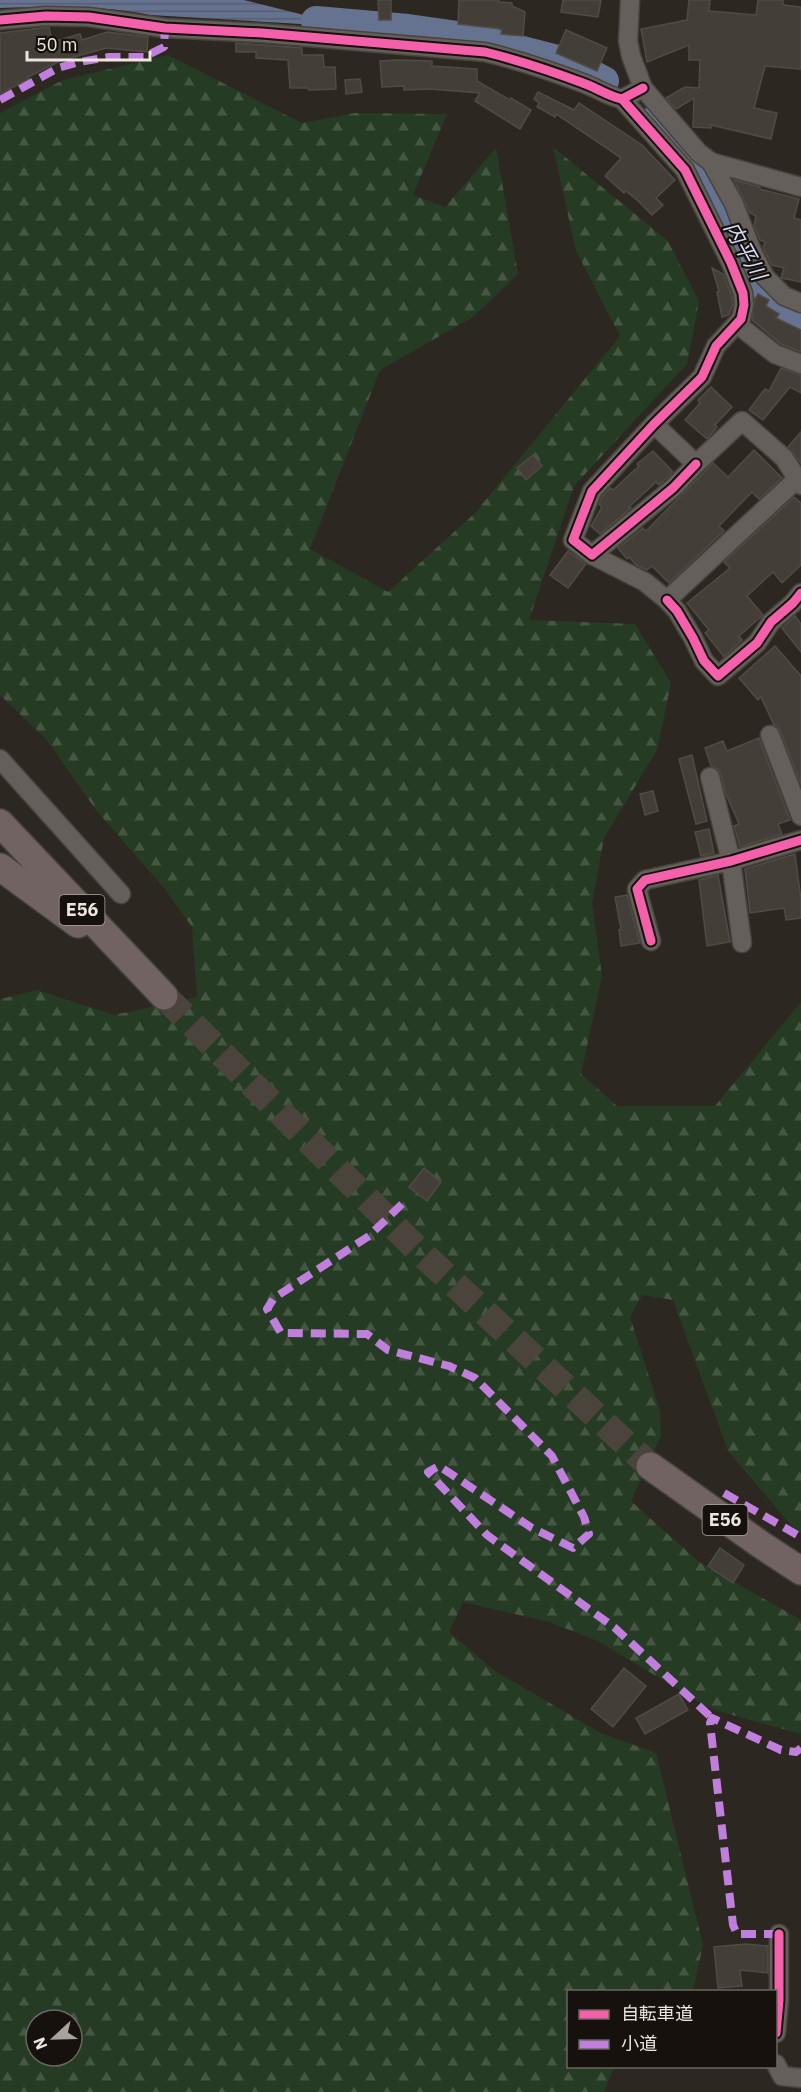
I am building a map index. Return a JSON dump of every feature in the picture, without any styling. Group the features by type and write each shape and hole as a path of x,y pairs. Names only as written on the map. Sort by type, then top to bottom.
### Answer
{"highway":[{"name":"E56","path":"2,825 164,996"},
{"path":"0,867 139,970"},
{"name":"E56","path":"650,1466 760,1545 801,1571"},
{"path":"760,1545 801,1564"}],"street":[{"path":"630,0 628,41 643,88 699,153 711,162 801,187"},
{"path":"0,20 46,16 89,17 165,28 262,33 485,52 510,58 586,84 610,97 622,99 643,88"},
{"path":"622,99 685,170 704,205 743,293 744,305 741,319 716,346 702,376 592,491 573,540 592,555 645,582 668,600 693,638 704,661 718,676 757,643 771,622 801,593"},
{"path":"711,162 734,204 751,249 765,277 784,296 801,303"},
{"path":"736,324 775,354 801,364"},
{"path":"592,555 673,488 742,421 784,458 799,482 668,600"},
{"path":"654,424 696,464"},
{"path":"770,735 801,816"},
{"path":"0,759 121,894"},
{"path":"710,777 730,861 742,943"},
{"path":"651,941 637,889 645,880 730,861 801,840"},
{"path":"777,2022 779,1934"},
{"path":"777,2066 782,2076 801,2078"}],"green space":[{"path":"168,55 302,123 355,113 447,114 413,195 445,207 496,148 518,274 473,317 380,370 310,549 388,592 475,513 620,336 576,251 553,147 668,241 699,301 687,364 574,486 529,620 635,624 671,683 657,750 604,838 592,903 602,976 581,1074 617,1106 715,1106 801,1002 801,1533 795,1530 728,1451 673,1300 642,1295 630,1317 660,1411 661,1436 631,1501 699,1562 801,1620 801,1734 711,1709 598,1641 549,1622 463,1602 449,1632 495,1671 601,1733 656,1753 703,1945 693,1990 567,1990 567,2068 614,2068 604,2092 0,2092 0,999 37,990 114,1015 197,997 192,927 164,888 96,810 46,739 0,695 0,113 63,80"}],"water":[{"path":"0,0 244,0 328,21 385,30 385,38 318,25 151,15 94,8 0,8"}],"building":[{"path":"378,0 391,0 391,20 379,20"},
{"path":"459,0 499,0 499,2 512,3 512,6 525,12 523,36 501,34 502,29 458,24"},
{"path":"563,0 601,0 598,17 561,12"},
{"path":"689,0 710,0 709,11 756,15 758,0 783,0 783,5 801,7 801,69 765,66 754,108 777,113 771,139 711,125 711,128 693,127 694,98 676,109 666,98 685,87 699,88 700,60 689,60 689,45 647,62 641,29 687,20"},
{"path":"49,27 52,42 80,34 82,40 107,32 148,37 147,52 106,48 60,61 0,94 0,33"},
{"path":"566,30 607,48 597,71 556,53"},
{"path":"236,43 302,48 302,55 323,55 324,67 335,67 336,89 290,88 288,60 256,58 256,52 236,52"},
{"path":"380,61 432,61 432,66 477,69 477,81 531,110 520,129 475,101 480,93 430,89 404,90 404,86 382,87"},
{"path":"360,79 362,92 346,94 345,80"},
{"path":"538,92 574,110 579,103 642,145 675,180 656,198 663,205 652,215 626,191 624,193 605,176 621,158 556,114 555,117 537,107 539,103 534,99"},
{"path":"734,180 799,199 794,218 801,220 801,282 781,278 784,268 772,265 763,248 765,242 760,240 754,226 756,216 750,213"},
{"path":"712,268 723,274 732,296 733,304 729,315 722,317 717,292 719,291"},
{"path":"758,294 769,300 766,306 779,314 776,318 801,330 801,352 781,344 752,320"},
{"path":"781,368 801,375 801,393 790,387 763,420 749,410 765,389 769,391"},
{"path":"711,387 732,407 715,425 717,427 707,439 685,420 700,403 698,400"},
{"path":"801,432 801,463 788,447"},
{"path":"754,450 782,478 759,499 752,492 719,526 724,531 669,583 652,566 647,570 636,565 629,557 627,559 618,548 643,528 646,531 713,463 728,477"},
{"path":"653,451 673,472 659,485 656,482 629,507 631,508 600,534 591,526 602,507 599,504 602,497 610,488 613,490 639,466 637,464"},
{"path":"533,455 542,466 526,480 517,468"},
{"path":"794,497 801,503 801,565 782,583 773,572 747,596 763,615 739,636 742,640 724,657 705,633 709,630 687,603 730,568 724,562"},
{"path":"568,551 586,564 568,588 550,575"},
{"path":"795,616 801,624 801,652 782,628"},
{"path":"775,646 801,676 801,785 780,730 774,725 761,697 758,700 739,678"},
{"path":"759,738 790,820 778,824 782,834 740,847 734,826 739,824 725,792 721,774 718,769 711,766 705,748 723,741 727,751"},
{"path":"692,755 707,821 696,824 679,759"},
{"path":"653,791 658,811 645,815 640,794"},
{"path":"709,829 714,853 701,856 695,832"},
{"path":"795,854 801,918 786,920 784,908 750,913 745,869"},
{"path":"718,875 730,942 707,946 699,880"},
{"path":"627,895 640,943 621,946 619,930 621,929 615,897"},
{"path":"424,1168 441,1182 427,1201 409,1187"},
{"path":"720,1548 744,1565 733,1583 708,1566"},
{"path":"624,1668 646,1686 613,1727 591,1709"},
{"path":"679,1694 688,1710 645,1734 636,1718"},
{"path":"746,1944 768,1946 768,1973 740,1970 742,1986 718,1988 714,1947"}],"waterway":[{"name":"内平川","path":"316,21 408,29 472,38 569,63 604,81"},
{"name":"内平川","path":"655,120 711,191 762,284 784,308 801,315"}],"tunnel":[{"path":"164,996 418,1250 650,1466"}],"marked path":[{"path":"0,100 58,68 109,57 144,57 164,47 165,28"},
{"path":"402,1204 369,1236 274,1298 267,1309 281,1333 367,1334 388,1350 449,1366 475,1378 552,1456 584,1517 589,1534 573,1548 532,1528 439,1466 428,1472 487,1535 615,1628 712,1718"},
{"path":"724,1493 801,1537"},
{"path":"779,1934 737,1934 733,1925 710,1723 712,1718 781,1750 796,1752 801,1748"}],"cycle path":[{"path":"0,20 46,16 89,17 165,28 262,33 485,52 547,70 622,99 643,88"},
{"path":"622,99 685,170 731,263 743,293 744,305 741,319 716,346 702,377 654,424 592,491 573,540 592,555 673,488 696,464"},
{"path":"667,600 677,611 704,661 718,676 757,643 771,622 801,593"},
{"path":"651,941 637,889 645,880 731,861 801,840"},
{"path":"777,2022 779,1934"}]}
